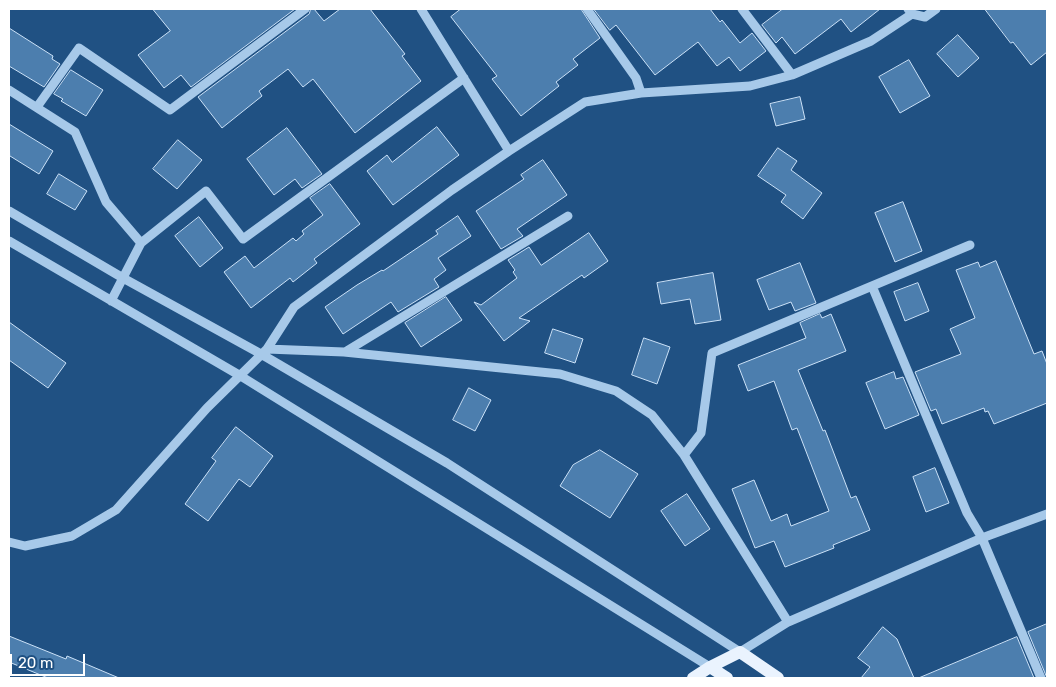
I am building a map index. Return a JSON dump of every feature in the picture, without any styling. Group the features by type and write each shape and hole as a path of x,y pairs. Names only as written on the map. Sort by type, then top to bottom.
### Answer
{"main road":[{"path":"693,678 710,666 740,652 778,678"},
{"path":"710,666 727,678"}],"street":[{"path":"37,107 79,48 170,110 305,9"},
{"path":"421,9 509,151"},
{"path":"586,9 636,78 641,93"},
{"path":"742,9 792,75"},
{"path":"9,542 25,546 72,536 116,510 207,408 264,351 294,307 452,190 585,102 641,93 750,86 792,75 871,41 910,11 925,17 936,9"},
{"path":"111,301 140,243 206,191 243,239 464,78"},
{"path":"9,90 76,132 106,202 140,243"},
{"path":"9,211 122,278 264,351 447,463 740,652 788,622 982,538 1047,514"},
{"path":"344,352 568,216"},
{"path":"9,240 239,375 710,666"},
{"path":"684,455 701,433 712,353 970,245"},
{"path":"872,286 967,513 982,538 1041,678"},
{"path":"264,351 344,352 560,374 616,391 652,415 684,455 788,622"}],"building":[{"path":"153,9 295,9 191,87 181,75 164,88 138,55 170,31"},
{"path":"311,9 314,9 324,21 340,9 370,9 405,54 402,56 421,81 355,133 313,79 303,87 288,69 259,91 262,96 222,128 198,97 309,14"},
{"path":"461,9 581,9 600,38 573,59 578,65 556,82 559,86 521,116 492,79 497,76 451,17"},
{"path":"594,9 710,9 720,22 722,20 740,43 752,33 766,51 740,71 729,57 717,66 698,42 655,75 616,25 610,30"},
{"path":"783,9 880,9 851,32 841,19 795,54 782,37 776,43 762,25"},
{"path":"985,9 1047,9 1047,52 1031,65"},
{"path":"9,28 53,56 52,59 60,64 44,87 9,66"},
{"path":"958,35 979,58 958,77 937,54"},
{"path":"909,60 930,96 900,113 879,77"},
{"path":"71,70 103,90 86,116 61,101 63,99 54,94"},
{"path":"800,97 805,119 776,126 770,104"},
{"path":"9,124 53,151 39,174 10,156"},
{"path":"437,127 459,155 393,205 367,171 387,155 392,162"},
{"path":"287,128 322,174 302,188 295,179 274,195 247,159"},
{"path":"178,140 202,160 177,189 153,169"},
{"path":"778,148 797,161 791,170 822,193 803,219 781,202 786,195 758,176"},
{"path":"543,160 567,195 517,229 523,236 501,249 476,211 524,179 521,175"},
{"path":"59,174 87,191 75,210 47,194"},
{"path":"330,184 360,224 314,259 317,263 293,282 290,278 251,308 224,272 245,256 254,268 293,238 296,241 304,234 302,231 323,215 310,198"},
{"path":"903,202 922,251 895,262 875,213"},
{"path":"458,216 471,236 438,258 446,270 434,279 439,287 398,312 391,302 343,334 325,307 438,234 436,231"},
{"path":"199,217 223,248 200,267 175,236"},
{"path":"589,233 608,261 584,278 582,275 519,318 530,321 504,341 474,302 481,305 517,278 513,272 515,270 508,260 529,247 541,265"},
{"path":"996,261 1034,354 1042,351 1047,364 1047,403 994,424 988,411 985,412 984,408 942,424 936,409 931,411 915,372 961,354 950,329 975,318 956,270 978,262 980,267"},
{"path":"800,263 816,303 795,311 791,302 769,310 757,280"},
{"path":"713,273 721,320 695,324 690,299 661,304 657,283"},
{"path":"918,283 929,311 905,321 894,292"},
{"path":"446,297 462,320 421,347 405,323"},
{"path":"820,314 822,318 831,314 846,351 798,370 823,431 825,430 851,498 856,496 870,530 833,545 834,548 785,567 774,541 755,548 732,489 754,480 771,521 787,514 791,526 829,511 797,428 792,430 774,381 748,391 738,365 806,338 800,323"},
{"path":"9,322 66,363 48,388 9,360"},
{"path":"553,329 583,339 575,363 545,353"},
{"path":"644,338 670,347 657,384 632,375"},
{"path":"894,372 896,379 903,377 919,415 885,429 866,383"},
{"path":"469,388 491,400 475,431 453,420"},
{"path":"236,427 273,456 250,487 239,479 208,521 185,504 216,461 212,458"},
{"path":"600,450 638,474 610,518 560,486 573,465"},
{"path":"935,468 949,503 926,512 913,477"},
{"path":"687,494 710,529 685,546 661,511"},
{"path":"1047,624 1047,678 1028,632"},
{"path":"883,627 897,639 914,678 861,678 870,667 858,658"},
{"path":"9,636 66,659 67,656 119,678 48,678 9,662"},
{"path":"1017,637 1034,678 919,678"}]}
